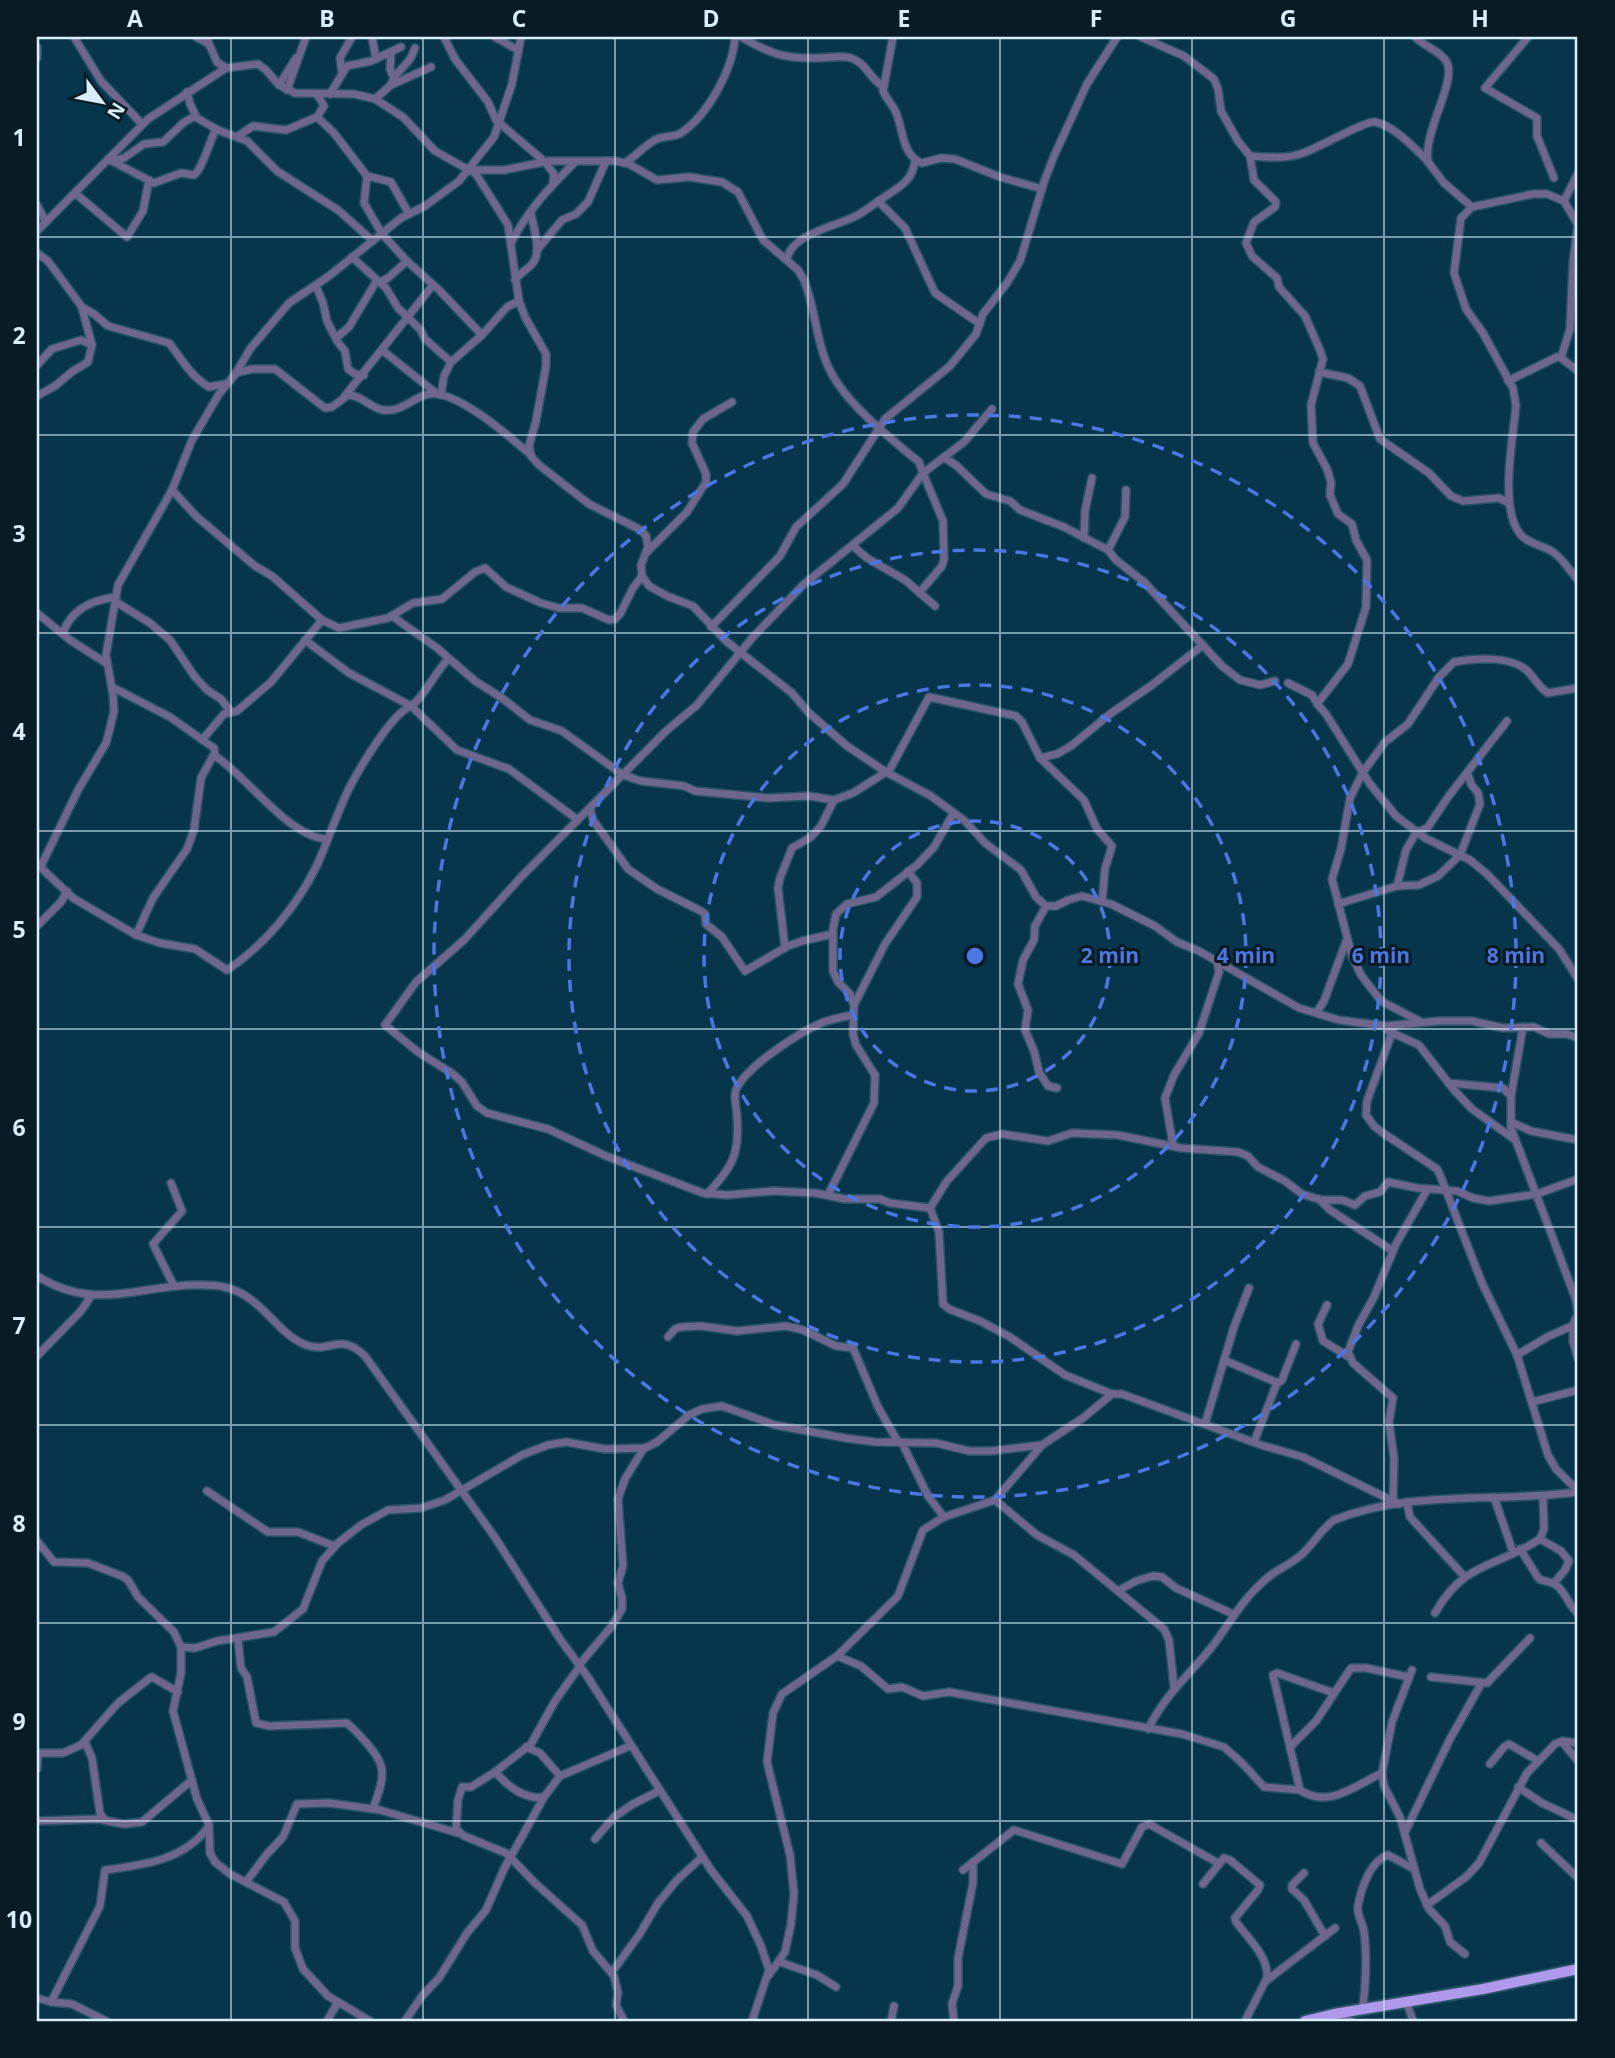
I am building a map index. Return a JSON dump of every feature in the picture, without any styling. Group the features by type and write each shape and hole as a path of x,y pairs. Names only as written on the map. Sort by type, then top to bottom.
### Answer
{"main road":[{"path":"1305,2021 1578,1969"}],"street":[{"path":"74,37 101,80 142,124"},
{"path":"196,37 207,41 217,62 226,68"},
{"path":"287,90 306,37"},
{"path":"342,72 340,58 352,37"},
{"path":"372,37 376,59"},
{"path":"444,37 455,59 488,102 491,113 545,162 554,174 553,182"},
{"path":"495,37 518,50"},
{"path":"448,659 411,706 403,710 383,734 354,780 308,881 292,905 254,948 227,970 197,950 136,935 73,898 39,865 106,743 114,711 106,663 118,584 172,490 192,440 225,383 236,373 250,349 289,303 316,286 401,218 450,190 471,170 492,142 512,84 521,37"},
{"path":"625,163 657,139 680,134 699,118 728,69 735,37"},
{"path":"741,37 762,49 788,58 834,56 853,59 865,66 877,83 883,86"},
{"path":"893,37 883,86 884,95 897,116 907,149 915,160 922,163 941,158 955,159 1000,177 1042,189"},
{"path":"711,627 780,556 796,527 849,477 886,419 952,364 972,340 985,311 1020,261 1042,189 1087,84 1117,37"},
{"path":"1141,37 1184,56 1214,79 1219,89 1221,111 1250,156 1254,180 1276,202 1275,207 1255,222 1245,243 1252,256 1277,278 1279,286 1305,316 1321,350 1323,359 1311,405 1313,443 1329,474 1332,503 1338,514 1352,524 1354,536 1368,565 1366,607 1349,661 1317,704"},
{"path":"1415,37 1443,57 1449,66 1430,136 1428,162"},
{"path":"1528,37 1485,88 1536,118 1537,136 1553,178"},
{"path":"37,47 37,58"},
{"path":"330,94 349,65 376,59 401,47"},
{"path":"375,99 410,62 415,48"},
{"path":"391,52 392,81"},
{"path":"279,85 298,54"},
{"path":"37,231 110,160 142,124 226,68 255,64 266,70 279,85 300,94 354,94 375,99 403,117 435,151 471,170 506,220 519,301 524,317 546,357 536,421 529,446 531,456"},
{"path":"392,81 432,67"},
{"path":"187,92 195,116 216,129 247,141 277,171 338,210 373,241"},
{"path":"238,136 253,126 282,131 317,117 324,106 317,94"},
{"path":"110,160 124,158 144,144 163,142 183,123 195,116"},
{"path":"317,117 327,125 367,176 391,182 409,214"},
{"path":"1250,156 1287,157 1299,154 1334,140 1367,122 1376,122 1413,146 1444,183 1472,207"},
{"path":"110,160 154,183 181,173 197,174 216,129"},
{"path":"787,259 795,244 816,232 856,216 908,180 915,160"},
{"path":"471,170 505,170 545,162 606,161 625,163 657,180 690,177 728,184 742,199 763,240 798,270 809,293 828,368 849,398 919,462 943,522 944,559 942,566 920,593"},
{"path":"514,280 532,264 537,250 562,220 576,214 588,202 606,161"},
{"path":"511,243 536,201 576,162"},
{"path":"1564,201 1578,173"},
{"path":"367,176 364,203 382,234 482,335"},
{"path":"75,194 128,237 143,211 149,180"},
{"path":"1561,358 1570,329 1578,224 1564,201 1556,196 1534,194 1472,207 1461,218 1454,273 1466,309 1483,333 1513,388 1516,406 1508,487 1509,503 1519,533 1525,539 1553,552 1578,580"},
{"path":"878,201 905,228 935,293 981,324"},
{"path":"37,205 46,222"},
{"path":"531,213 536,229 537,250"},
{"path":"37,253 48,261 82,307 92,345 87,363 37,396"},
{"path":"352,257 378,281 420,329 425,339 450,362"},
{"path":"378,281 384,282 407,261"},
{"path":"336,338 349,327 378,281"},
{"path":"236,373 252,369 275,369 325,408 332,407 364,375 406,316 433,285"},
{"path":"316,286 327,321 345,351 348,369 355,374 364,375"},
{"path":"439,394 450,362 482,335 509,305 519,301"},
{"path":"82,307 110,327 170,344 190,373 209,387 225,383"},
{"path":"37,365 52,349 81,340 92,345"},
{"path":"382,350 439,394"},
{"path":"1508,381 1551,359 1561,358 1578,371"},
{"path":"1319,372 1348,378 1360,386 1380,439 1429,473 1451,496 1463,500 1499,498 1509,503"},
{"path":"344,397 354,395 380,410 387,411 428,394 454,399 475,411 589,504 642,530 648,542 641,565 642,576 649,586 693,606 711,627 792,693 809,713 847,746 887,773 931,796 965,821 985,843 1018,866 1036,897 1046,906 1056,906 1083,896 1111,904 1155,926 1173,940 1217,960 1299,1008 1339,1020 1393,1028 1422,1022 1472,1021 1503,1028 1534,1027 1549,1034 1567,1034 1578,1038"},
{"path":"647,552 687,512 706,482 706,474 692,443 694,432 704,419 732,402"},
{"path":"930,1208 890,1203 880,1199 845,1199 773,1191 707,1194 606,1156 548,1129 487,1113 477,1106 462,1082 453,1074 418,1052 385,1025 416,982 464,940 674,723 697,705 741,654 752,636 772,619 803,585 898,508 923,473 964,442 992,409"},
{"path":"945,458 986,494 1010,501 1020,510 1064,527 1108,550 1116,560 1144,582 1222,666 1244,683 1266,685 1275,681"},
{"path":"1084,538 1085,511 1092,478"},
{"path":"172,490 205,524 255,566 279,582 322,620 339,628 391,616 413,603 442,599 485,568 506,587 541,603 559,608 582,608 605,620 615,620 642,576"},
{"path":"1108,550 1125,517 1126,490"},
{"path":"853,546 867,558 894,572 935,606"},
{"path":"63,633 69,619 79,610 96,601 116,600 170,640 184,664 231,712"},
{"path":"37,613 106,663"},
{"path":"391,616 530,720 562,731 623,775 653,783 684,786 695,791 751,797 809,796 834,800 853,793 887,773 916,719 932,697 1016,716 1022,722 1040,758 1084,800 1097,829 1112,846 1105,869 1102,902"},
{"path":"202,740 224,713 237,711 271,682 322,620"},
{"path":"305,640 349,673 411,706 457,750 509,769 578,820"},
{"path":"1040,758 1052,756 1071,746 1203,645"},
{"path":"1422,1022 1375,996 1356,967 1332,879 1341,849 1350,798 1363,772 1385,741 1408,724 1439,677 1454,662 1504,661 1524,668 1548,693 1578,688"},
{"path":"1288,684 1312,695 1396,816 1428,840 1460,855 1504,889 1559,948 1578,979"},
{"path":"112,687 170,717 214,749 201,778 194,830 187,849 153,898 136,935"},
{"path":"1397,886 1406,850 1418,831 1428,827 1507,720"},
{"path":"214,754 278,814 310,833 327,839"},
{"path":"1338,904 1397,886 1419,885 1433,879 1460,855 1480,804 1478,793 1472,787 1468,774"},
{"path":"785,948 778,888 780,878 792,848 811,837 821,827 834,800"},
{"path":"590,808 593,820 628,869 651,886 705,914 706,924 722,937 743,969 749,971 785,948 802,941 833,934"},
{"path":"854,1005 850,994 838,982 833,971 835,918 842,907 873,899 908,872 934,847 953,814"},
{"path":"828,1195 876,1095 873,1070 854,1040 854,1005 885,944 917,897 917,883 908,872"},
{"path":"37,926 61,902 67,891"},
{"path":"1046,906 1035,926 1034,940 1022,963 1018,985 1028,1010 1025,1030 1039,1072 1048,1086 1057,1088"},
{"path":"1317,1012 1324,1001 1347,938"},
{"path":"1173,1145 1165,1098 1174,1075 1199,1033 1219,972 1217,960"},
{"path":"707,1194 729,1169 736,1153 738,1125 735,1092 740,1084 781,1046 822,1023 853,1015"},
{"path":"1523,1027 1511,1096 1511,1122 1514,1139 1576,1300 1578,1314 1573,1341 1578,1359"},
{"path":"1393,1028 1419,1045 1448,1083 1472,1108 1514,1139"},
{"path":"1393,1028 1367,1101 1366,1115 1383,1133 1437,1169 1482,1283 1517,1354 1548,1455 1556,1469 1578,1492"},
{"path":"1448,1083 1503,1088 1511,1096"},
{"path":"1511,1122 1531,1131 1578,1140"},
{"path":"930,1208 947,1181 981,1141 1002,1134 1048,1141 1069,1133 1106,1133 1195,1149 1238,1152 1248,1156 1258,1167 1302,1194 1319,1199 1342,1200 1355,1205 1365,1196 1380,1192 1388,1182 1427,1190 1457,1191 1489,1201 1537,1194 1578,1179"},
{"path":"171,1183 181,1211 153,1244 174,1286"},
{"path":"1349,1357 1350,1345 1393,1251 1427,1190"},
{"path":"1319,1199 1330,1210 1393,1251"},
{"path":"930,1208 939,1233 943,1305 993,1328 1074,1379 1303,1458 1400,1502"},
{"path":"37,1276 58,1288 91,1296 134,1294 174,1286 209,1285 229,1288 253,1300 294,1339 303,1344 316,1347 342,1343 356,1347 494,1536 702,1857 747,1916 768,1962 768,1977"},
{"path":"1205,1424 1234,1327 1249,1288"},
{"path":"37,1356 81,1311 91,1296"},
{"path":"1327,1305 1318,1324 1323,1341 1349,1357 1368,1378 1393,1398 1389,1422 1400,1502 1410,1517 1464,1576"},
{"path":"1517,1354 1575,1323"},
{"path":"668,1337 675,1329 688,1327 737,1331 786,1326 803,1330 836,1346 853,1348 878,1406 928,1496 944,1517"},
{"path":"1254,1442 1277,1383 1282,1380 1296,1344"},
{"path":"1224,1360 1277,1383"},
{"path":"1532,1402 1578,1390"},
{"path":"752,2021 768,1977 780,1962 789,1936 794,1894 790,1855 767,1762 773,1713 782,1694 837,1656 895,1599 902,1587 921,1532 944,1517 995,1500 1042,1445 1083,1418 1112,1394"},
{"path":"181,1647 195,1648 217,1641 238,1640 274,1632 303,1609 322,1561 334,1546 360,1525 385,1511 433,1505 522,1455 548,1445 566,1442 605,1449 645,1448 654,1445 689,1415 718,1406 775,1425 861,1440 936,1443 978,1452 1042,1445"},
{"path":"458,1833 458,1800 462,1787 471,1787 495,1772 533,1741 555,1701 579,1666 616,1621 622,1609 622,1594 618,1583 623,1566 618,1499 629,1471 645,1448"},
{"path":"207,1490 268,1532 298,1532 334,1546"},
{"path":"1148,1729 1157,1710 1174,1687 1210,1649 1233,1614 1265,1579 1304,1553 1334,1520 1400,1502 1578,1492"},
{"path":"1435,1613 1447,1593 1464,1576 1540,1539 1544,1529 1543,1496"},
{"path":"1494,1497 1516,1551 1539,1579 1554,1583 1567,1596 1570,1607 1578,1613"},
{"path":"995,1500 1037,1535 1074,1555 1164,1629 1170,1640 1174,1687"},
{"path":"1540,1539 1561,1551 1569,1561 1554,1583"},
{"path":"37,1541 54,1562 88,1563 128,1580 138,1597 174,1632 181,1647 181,1674 173,1711 197,1799 209,1825 210,1853 215,1862 230,1874 276,1897 288,1908 295,1921 293,1936 299,1961 320,1988 370,2021"},
{"path":"1118,1591 1146,1578 1162,1577 1177,1588 1233,1614"},
{"path":"1432,1677 1481,1684 1493,1679 1530,1638"},
{"path":"238,1640 241,1668 247,1677 256,1723 269,1726 346,1723 364,1740 382,1766 373,1809"},
{"path":"837,1656 861,1666 888,1689 902,1687 923,1696 949,1692 1098,1718 1212,1742 1232,1753 1264,1787 1273,1790 1300,1790 1309,1796 1328,1798 1382,1773"},
{"path":"1291,1746 1317,1721 1346,1673 1354,1667 1411,1673 1392,1722 1382,1773 1384,1786 1400,1817 1427,1905 1445,1926 1450,1942 1465,1954"},
{"path":"1300,1790 1273,1675 1278,1673 1334,1693"},
{"path":"37,1769 37,1753 63,1753 73,1750 85,1742 118,1703 150,1678 178,1692"},
{"path":"1405,1832 1450,1739 1481,1684"},
{"path":"1562,1741 1578,1761"},
{"path":"1427,1905 1466,1877 1479,1863 1518,1787 1538,1761 1555,1744 1562,1741 1578,1742"},
{"path":"85,1742 92,1758 100,1813 104,1819"},
{"path":"1490,1764 1506,1744 1538,1761"},
{"path":"405,2021 422,1996 439,1978 467,1933 486,1910 544,1797 560,1776 630,1746"},
{"path":"526,1747 540,1753 560,1776"},
{"path":"495,1772 503,1782 520,1792 532,1797 544,1797"},
{"path":"37,1821 104,1819 124,1824 142,1822 192,1780"},
{"path":"1518,1787 1542,1803 1578,1820"},
{"path":"595,1839 614,1818 633,1804 659,1791"},
{"path":"246,1882 283,1837 297,1804 322,1803 373,1809 458,1833 495,1847 511,1857 535,1883 582,1925 593,1951 612,1972 618,1988 616,2005 624,2021"},
{"path":"963,1870 1009,1833 1018,1830 1122,1864 1142,1828 1149,1824 1218,1863"},
{"path":"51,2002 100,1906 105,1870 129,1868 179,1854 203,1835 209,1825"},
{"path":"1541,1843 1578,1878"},
{"path":"1362,2010 1365,1949 1364,1929 1357,1909 1368,1876 1378,1860 1388,1855 1415,1870"},
{"path":"612,1972 658,1903 677,1880 702,1857"},
{"path":"1203,1884 1224,1858 1260,1885 1235,1920 1266,1965 1266,1981"},
{"path":"954,2021 952,2004 958,1986 958,1958 973,1883 973,1862"},
{"path":"1304,1872 1292,1885 1292,1889 1304,1900 1325,1936"},
{"path":"1245,2021 1266,1981 1335,1928"},
{"path":"780,1962 817,1975 836,1987"},
{"path":"37,1998 72,2004 106,2021"},
{"path":"327,2021 338,2002"},
{"path":"1407,2003 1413,2021"},
{"path":"891,2021 894,2006"},
{"path":"1334,2014 1351,2021"}]}
